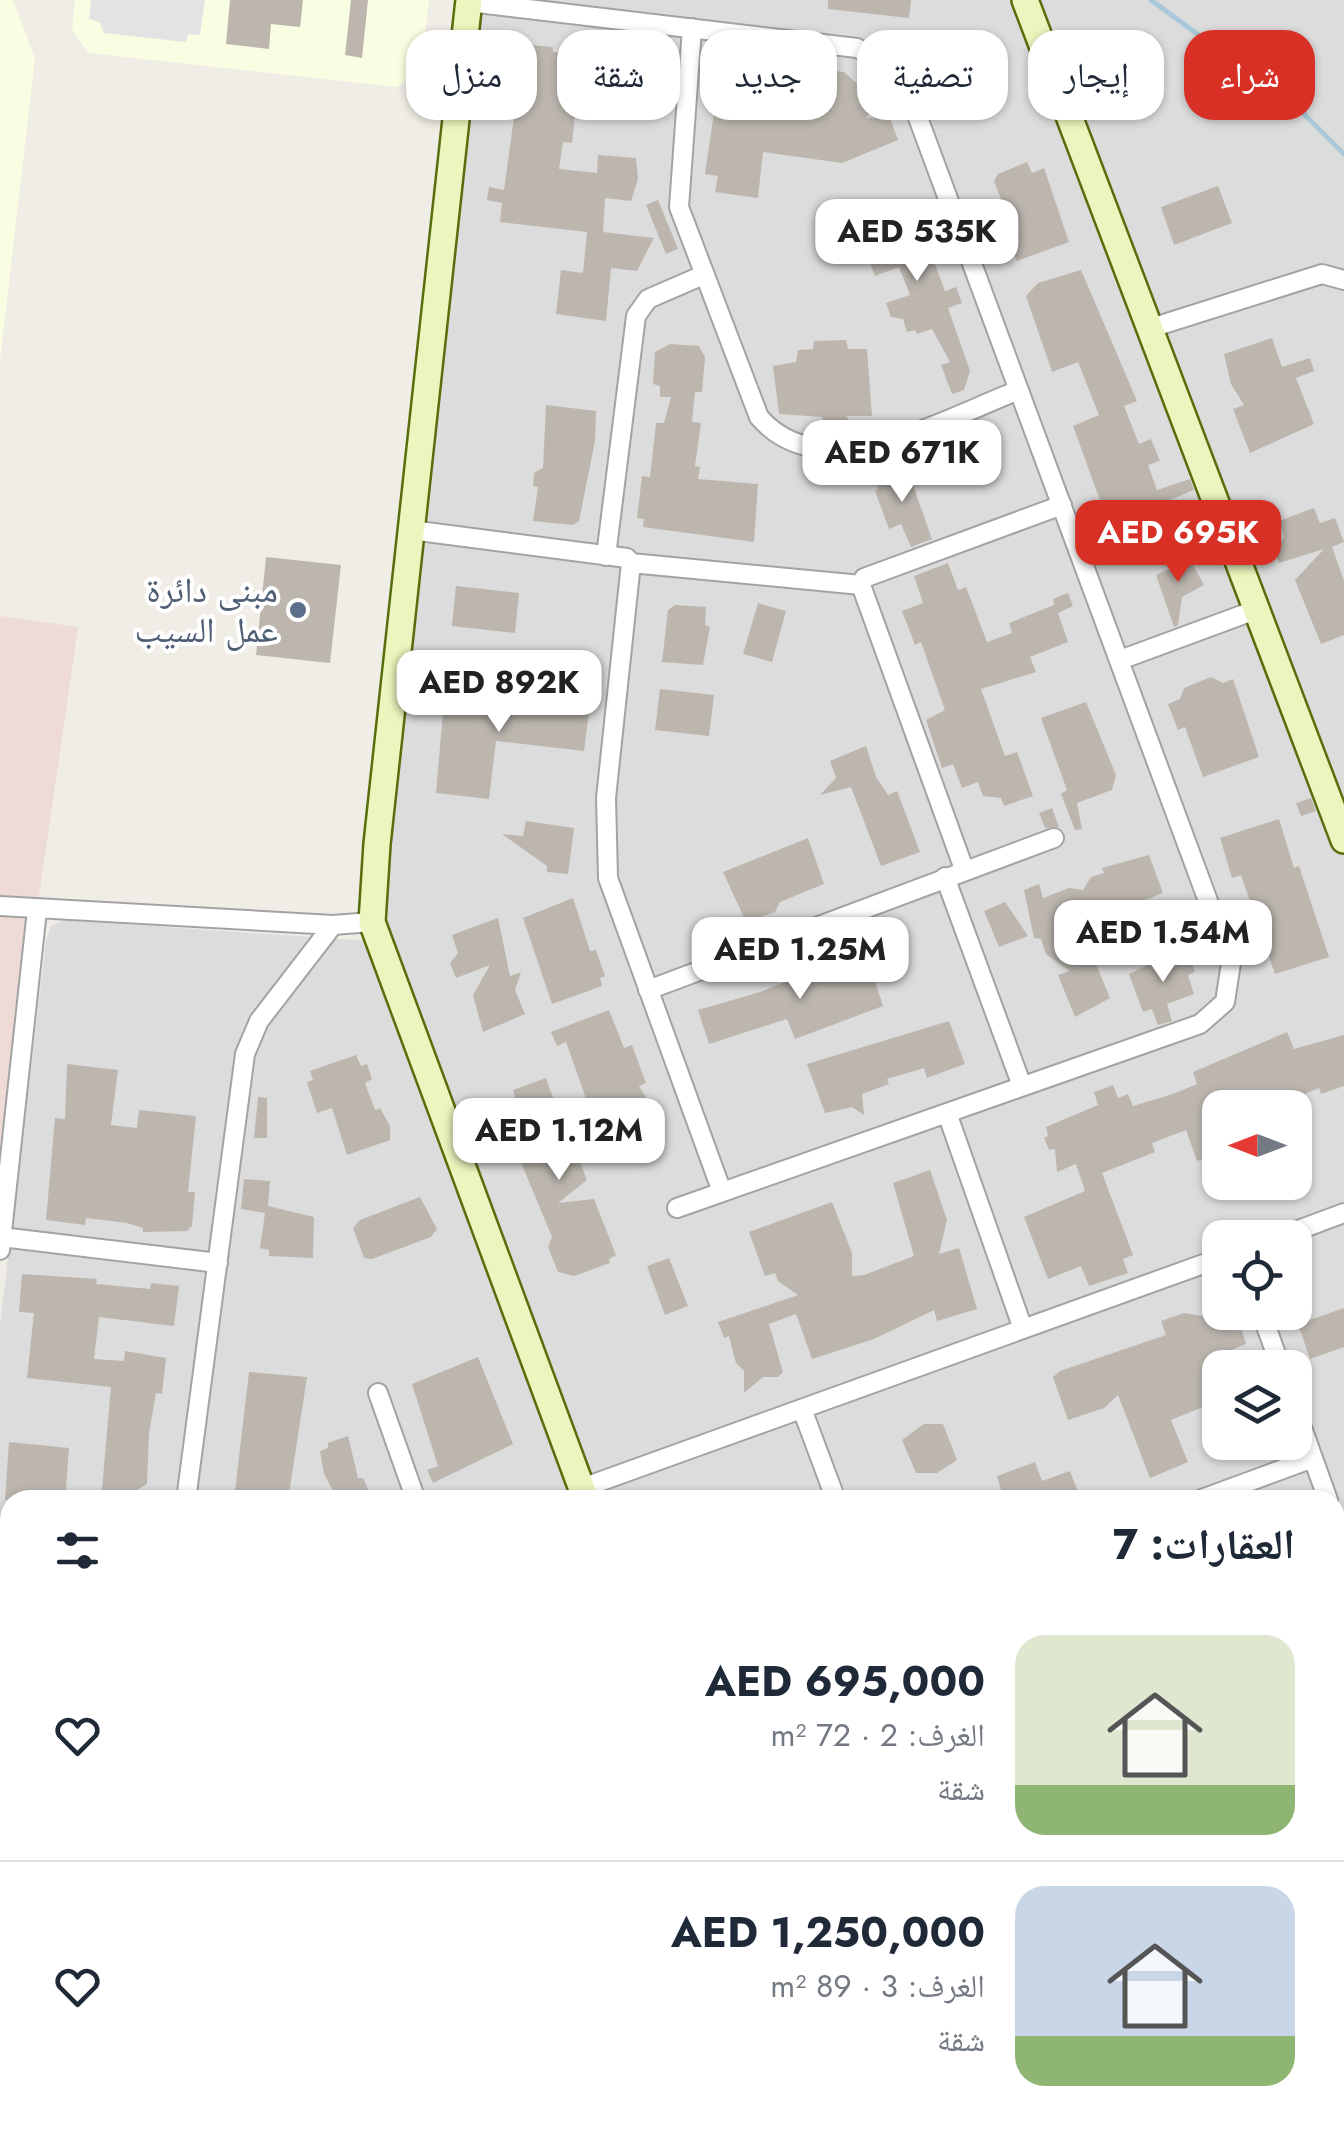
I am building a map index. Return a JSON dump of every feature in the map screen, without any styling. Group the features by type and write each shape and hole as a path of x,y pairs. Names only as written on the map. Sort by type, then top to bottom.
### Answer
{"street":[{"path":"1025,0 1343,833"},
{"path":"583,1490 372,922 469,1 857,48 886,62 907,88 1226,946 1231,980 1226,1002 1200,1024 677,1208"},
{"path":"692,28 677,194 702,276 758,417 780,438 800,447 864,448 1020,390"},
{"path":"1150,328 1322,274 1344,280"},
{"path":"606,556 636,316 648,299 702,276"},
{"path":"964,869 861,585 864,578 1062,504"},
{"path":"411,530 606,556 631,563 861,585"},
{"path":"631,563 606,798 608,878 722,1192"},
{"path":"1120,660 1258,609"},
{"path":"648,990 1054,838"},
{"path":"945,876 1022,1086"},
{"path":"0,906 333,926 372,922"},
{"path":"37,910 1,1244 218,1263"},
{"path":"187,1490 245,1054 259,1021 333,926"},
{"path":"947,1113 1024,1329"},
{"path":"1312,1225 1344,1213"},
{"path":"594,1490 802,1409 1202,1265"},
{"path":"378,1393 412,1490"},
{"path":"802,1409 832,1490"},
{"path":"1226,1490 1313,1458 1324,1490"}],"shaded area":[{"path":"0,0 13,0 35,59 0,360"},
{"path":"75,0 429,0 426,30 406,30 406,80 397,87 89,53 72,30"},
{"path":"91,0 205,0 200,35 188,34 186,42 104,33 100,23 89,18"},
{"path":"460,0 1344,0 1344,1490 0,1490 0,1325 46,941 51,926 63,920 369,941 448,120 537,120 537,30 457,30"},
{"path":"0,616 78,627 37,910 0,1250"}],"building":[{"path":"230,0 303,0 300,27 271,24 269,49 226,44"},
{"path":"351,0 368,0 362,58 345,55"},
{"path":"828,0 911,0 909,18 828,9"},
{"path":"537,46 553,47 557,52 557,120 575,120 572,143 563,142 559,169 597,173 598,155 636,158 638,179 631,201 605,198 603,232 654,238 637,271 611,268 606,321 556,314 561,270 583,273 587,232 500,222 502,203 487,200 489,187 504,190 514,120 537,120"},
{"path":"837,71 844,72 857,84 857,120 891,120 898,140 842,163 763,152 758,198 715,192 718,176 705,174 713,120 837,120"},
{"path":"1027,162 1032,173 1044,168 1069,242 1017,261 998,209 1004,207 994,181 998,174"},
{"path":"1218,186 1232,223 1174,245 1161,207"},
{"path":"658,200 678,249 666,254 646,205"},
{"path":"914,205 926,239 937,234 943,248 931,253 945,291 956,287 962,303 948,308 970,371 964,390 952,394 941,365 950,362 932,329 917,334 915,330 907,332 903,319 891,317 886,303 910,295 899,267 875,276 856,226"},
{"path":"1081,270 1137,401 1124,406 1139,444 1151,439 1160,461 1148,465 1157,490 1190,479 1194,490 1109,525 1073,426 1099,415 1078,362 1052,372 1026,296 1038,283"},
{"path":"1272,338 1282,367 1310,358 1314,371 1296,378 1314,424 1250,453 1233,409 1244,405 1231,384 1224,354"},
{"path":"846,340 848,349 867,349 872,416 846,416 851,422 823,422 822,417 779,414 773,366 796,362 798,350 813,349 814,341"},
{"path":"670,344 699,346 705,357 702,392 695,392 692,422 701,423 695,466 700,467 698,479 758,484 754,542 643,527 644,519 637,518 642,476 650,477 656,423 664,423 671,397 660,397 660,386 653,384 655,352"},
{"path":"546,405 596,411 595,441 579,521 573,525 533,521 538,487 533,486 534,473 543,468"},
{"path":"906,465 932,539 911,547 901,524 889,529 874,477"},
{"path":"1314,508 1320,523 1335,518 1344,542 1332,547 1344,581 1344,635 1321,644 1295,580 1324,549 1279,563 1274,551 1284,537 1279,521"},
{"path":"1187,554 1204,585 1182,597 1178,625 1174,627 1156,575 1174,567 1171,560"},
{"name":"مبنى دائرة عمل السيب","path":"266,557 341,565 330,663 256,655"},
{"path":"948,563 958,590 966,587 987,642 1012,633 1009,623 1054,605 1053,599 1068,593 1073,606 1058,613 1068,642 1030,657 1036,672 981,689 1005,756 1017,752 1033,796 1004,806 1001,798 983,796 978,782 962,788 953,764 942,768 926,720 945,710 921,642 915,645 902,611 923,603 914,576"},
{"path":"456,586 519,593 515,633 452,626"},
{"path":"758,603 786,611 772,662 743,654"},
{"path":"675,605 706,607 705,625 710,627 703,665 662,662 668,610"},
{"path":"1211,677 1223,683 1233,679 1259,757 1203,777 1185,727 1178,730 1168,704 1180,699 1184,688"},
{"path":"445,689 590,704 584,751 496,741 489,799 436,793"},
{"path":"660,689 714,695 709,736 655,730"},
{"path":"1086,702 1116,775 1112,790 1077,803 1082,829 1075,830 1061,794 1067,790 1041,718"},
{"path":"866,746 876,777 888,795 897,791 920,852 881,866 851,787 820,795 836,778 830,761"},
{"path":"1311,798 1316,811 1301,816 1296,803"},
{"path":"1052,808 1059,827 1045,828 1039,813"},
{"path":"1279,819 1329,957 1275,974 1241,875 1232,878 1220,838"},
{"path":"526,821 574,828 568,874 547,872 547,866 502,834 523,836"},
{"path":"808,838 824,884 780,902 775,912 746,922 723,872"},
{"path":"1149,855 1163,893 1118,910 1115,903 1083,915 1091,938 1086,940 1110,998 1075,1017 1058,975 1070,971 1046,954 1041,939 1034,938 1024,890 1039,884 1043,898 1069,888 1083,890 1091,877 1104,873 1102,868"},
{"path":"573,898 590,951 596,950 605,976 600,978 602,986 552,1004 523,918"},
{"path":"1005,902 1028,936 999,947 984,911"},
{"path":"498,918 510,976 521,972 515,990 525,1014 483,1032 473,995 490,965 456,978 450,963 458,953 452,935"},
{"path":"865,950 883,1006 795,1039 787,1019 709,1044 698,1010 760,992"},
{"path":"1188,953 1195,972 1188,975 1194,994 1167,1004 1172,1021 1158,1025 1152,1009 1143,1012 1129,974 1171,954 1173,958"},
{"path":"609,1010 624,1048 632,1045 646,1083 639,1086 660,1121 655,1123 658,1134 613,1150 596,1102 588,1104 566,1042 557,1046 551,1032"},
{"path":"949,1021 965,1064 927,1078 924,1068 887,1079 889,1084 862,1094 864,1115 852,1107 825,1113 807,1064"},
{"path":"1287,1032 1294,1049 1344,1035 1344,1086 1321,1094 1319,1088 1202,1090 1202,1159 1197,1161 1186,1130 1152,1143 1155,1152 1102,1173 1133,1255 1123,1259 1128,1273 1089,1286 1081,1266 1048,1279 1024,1217 1085,1191 1076,1164 1057,1172 1055,1149 1049,1150 1044,1138 1048,1136 1046,1127 1098,1105 1094,1092 1113,1085 1118,1098 1128,1094 1133,1106 1197,1084 1193,1072"},
{"path":"356,1055 361,1066 367,1064 372,1079 365,1083 375,1110 380,1108 390,1126 390,1140 347,1155 332,1108 317,1113 307,1082 313,1080 310,1071"},
{"path":"67,1064 118,1070 111,1125 137,1128 139,1110 196,1116 188,1192 195,1192 192,1226 187,1231 143,1232 143,1228 127,1223 86,1218 85,1225 46,1220 55,1118 65,1119"},
{"path":"546,1078 565,1132 579,1134 584,1145 575,1149 587,1180 558,1203 594,1199 616,1255 609,1259 610,1263 574,1276 558,1272 548,1247 552,1237 515,1148 524,1140 515,1116 518,1107 513,1090"},
{"path":"258,1097 267,1098 267,1138 254,1138"},
{"path":"930,1170 947,1220 939,1254 959,1248 977,1309 937,1321 934,1310 874,1339 812,1359 796,1314 769,1324 783,1372 778,1377 763,1377 744,1393 744,1371 736,1363 729,1336 724,1338 718,1322 798,1295 778,1281 775,1273 765,1276 749,1232 832,1202 852,1253 852,1276 864,1275 914,1256 893,1183"},
{"path":"244,1179 270,1181 268,1206 314,1217 313,1258 269,1256 269,1250 260,1248 265,1213 241,1209"},
{"path":"420,1197 437,1229 431,1237 372,1259 364,1258 353,1228 360,1220"},
{"path":"669,1258 688,1306 665,1315 647,1266"},
{"path":"22,1274 97,1279 96,1284 150,1289 151,1283 179,1286 174,1326 99,1317 94,1359 124,1361 125,1351 166,1358 162,1394 156,1393 149,1433 147,1484 137,1490 102,1490 111,1387 27,1378 34,1313 19,1312"},
{"path":"1344,1308 1344,1347 1312,1358 1312,1350 1307,1350 1300,1330 1312,1330 1312,1319"},
{"path":"1184,1313 1202,1316 1202,1330 1242,1330 1246,1344 1232,1350 1202,1350 1202,1407 1171,1420 1188,1462 1150,1478 1118,1395 1104,1408 1068,1420 1053,1377 1060,1371 1166,1335 1161,1321"},
{"path":"478,1357 513,1444 433,1483 427,1470 438,1466 412,1384"},
{"path":"249,1372 307,1377 290,1490 235,1490"},
{"path":"924,1424 943,1424 957,1460 937,1473 916,1473 902,1440"},
{"path":"348,1436 358,1478 363,1478 369,1490 333,1490 324,1474 320,1451 328,1448 328,1443"},
{"path":"9,1442 69,1448 66,1490 6,1490"},
{"path":"1035,1462 1042,1481 1070,1471 1077,1490 1001,1490 997,1476"}],"waterway":[{"path":"1151,0 1298,108 1344,154"}],"place":[{"name":"مبنى دائرة عمل السيب","path":"298,610"}]}
